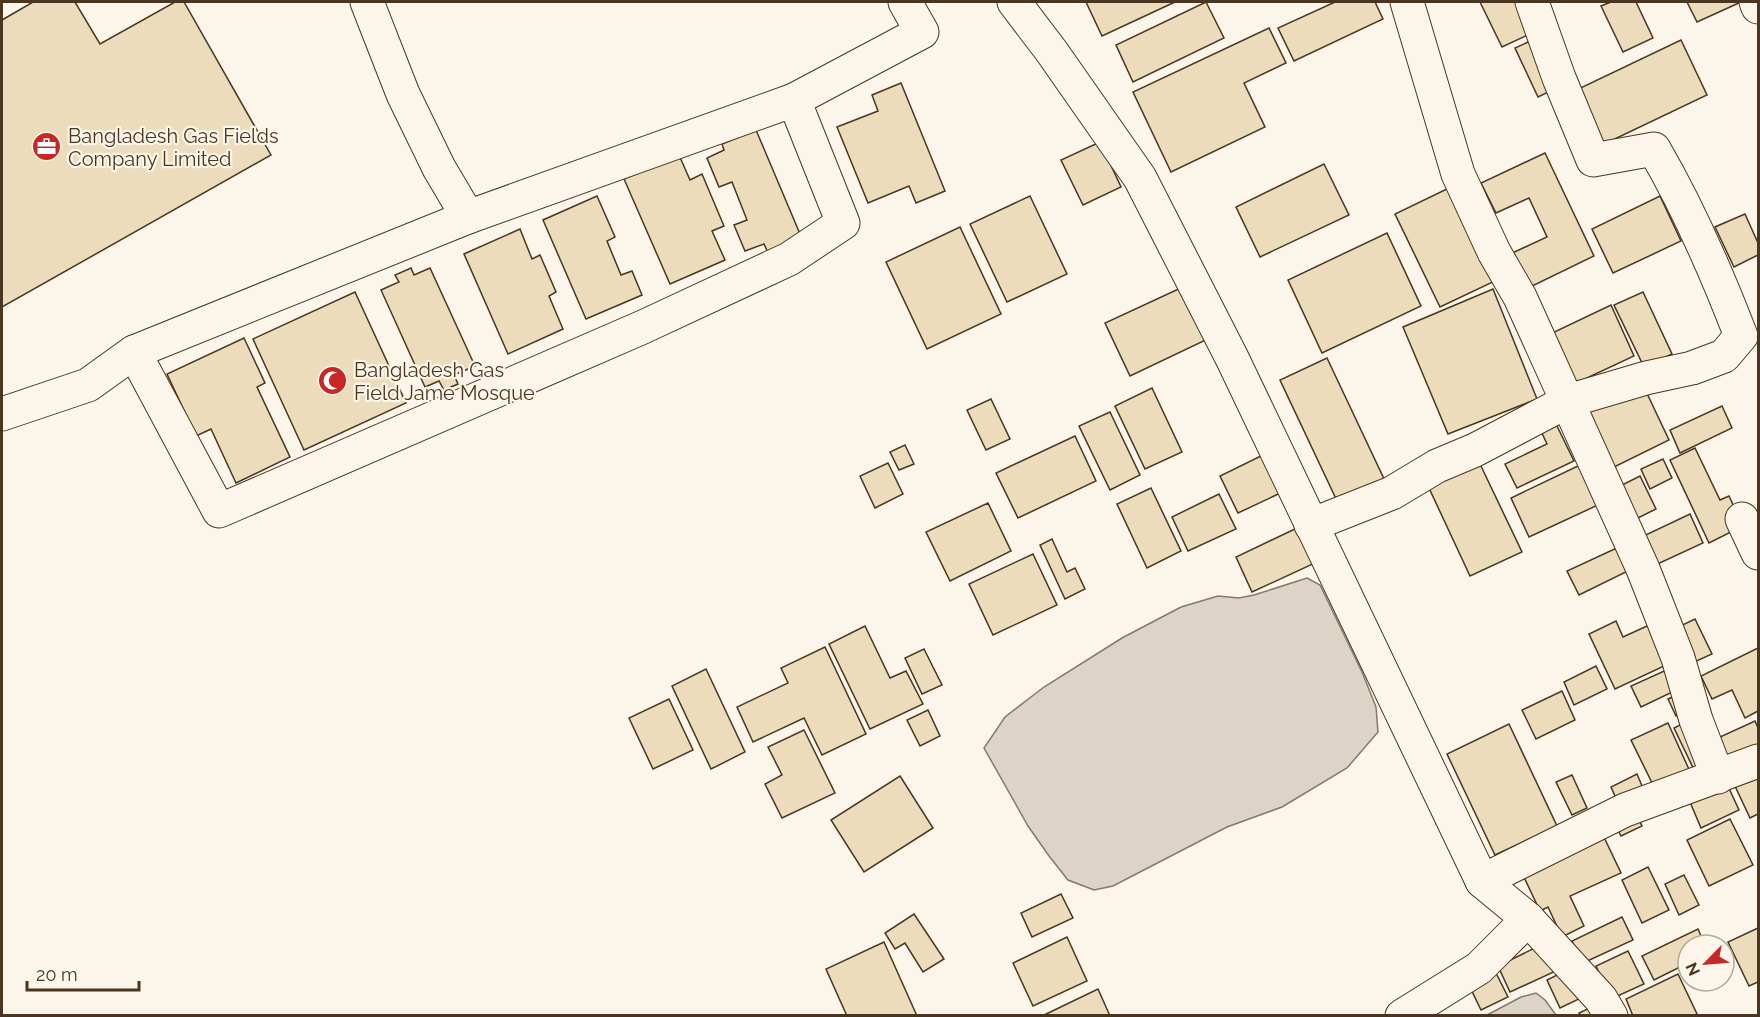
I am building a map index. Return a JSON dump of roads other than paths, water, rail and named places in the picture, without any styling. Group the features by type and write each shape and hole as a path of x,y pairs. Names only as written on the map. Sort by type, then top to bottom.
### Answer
{"street":[{"path":"367,2 403,94 439,168 468,218"},
{"path":"2,414 88,385 134,352 468,218 794,100 922,32 905,2"},
{"path":"1014,2 1140,178 1232,358 1482,882 1528,919 1601,999 1611,1016"},
{"path":"1407,2 1458,174 1494,252 1521,297 1643,569 1678,658 1696,720 1718,777"},
{"path":"1311,525 1392,493 1437,466 1475,450 1568,401 1646,378 1692,368 1725,356 1740,336 1707,248 1654,149 1593,160 1559,78 1532,2"},
{"path":"1756,2 1758,7"},
{"path":"134,352 219,512 643,327 789,259 843,223 794,100"},
{"path":"1742,519 1758,553"},
{"path":"1482,882 1625,810 1758,761"},
{"path":"1402,1016 1479,969 1528,919"}],"place":[{"name":"Bangladesh Gas Fields Company Limited","path":"47,147"},
{"name":"Bangladesh Gas Field Jame Mosque","path":"333,381"}]}
